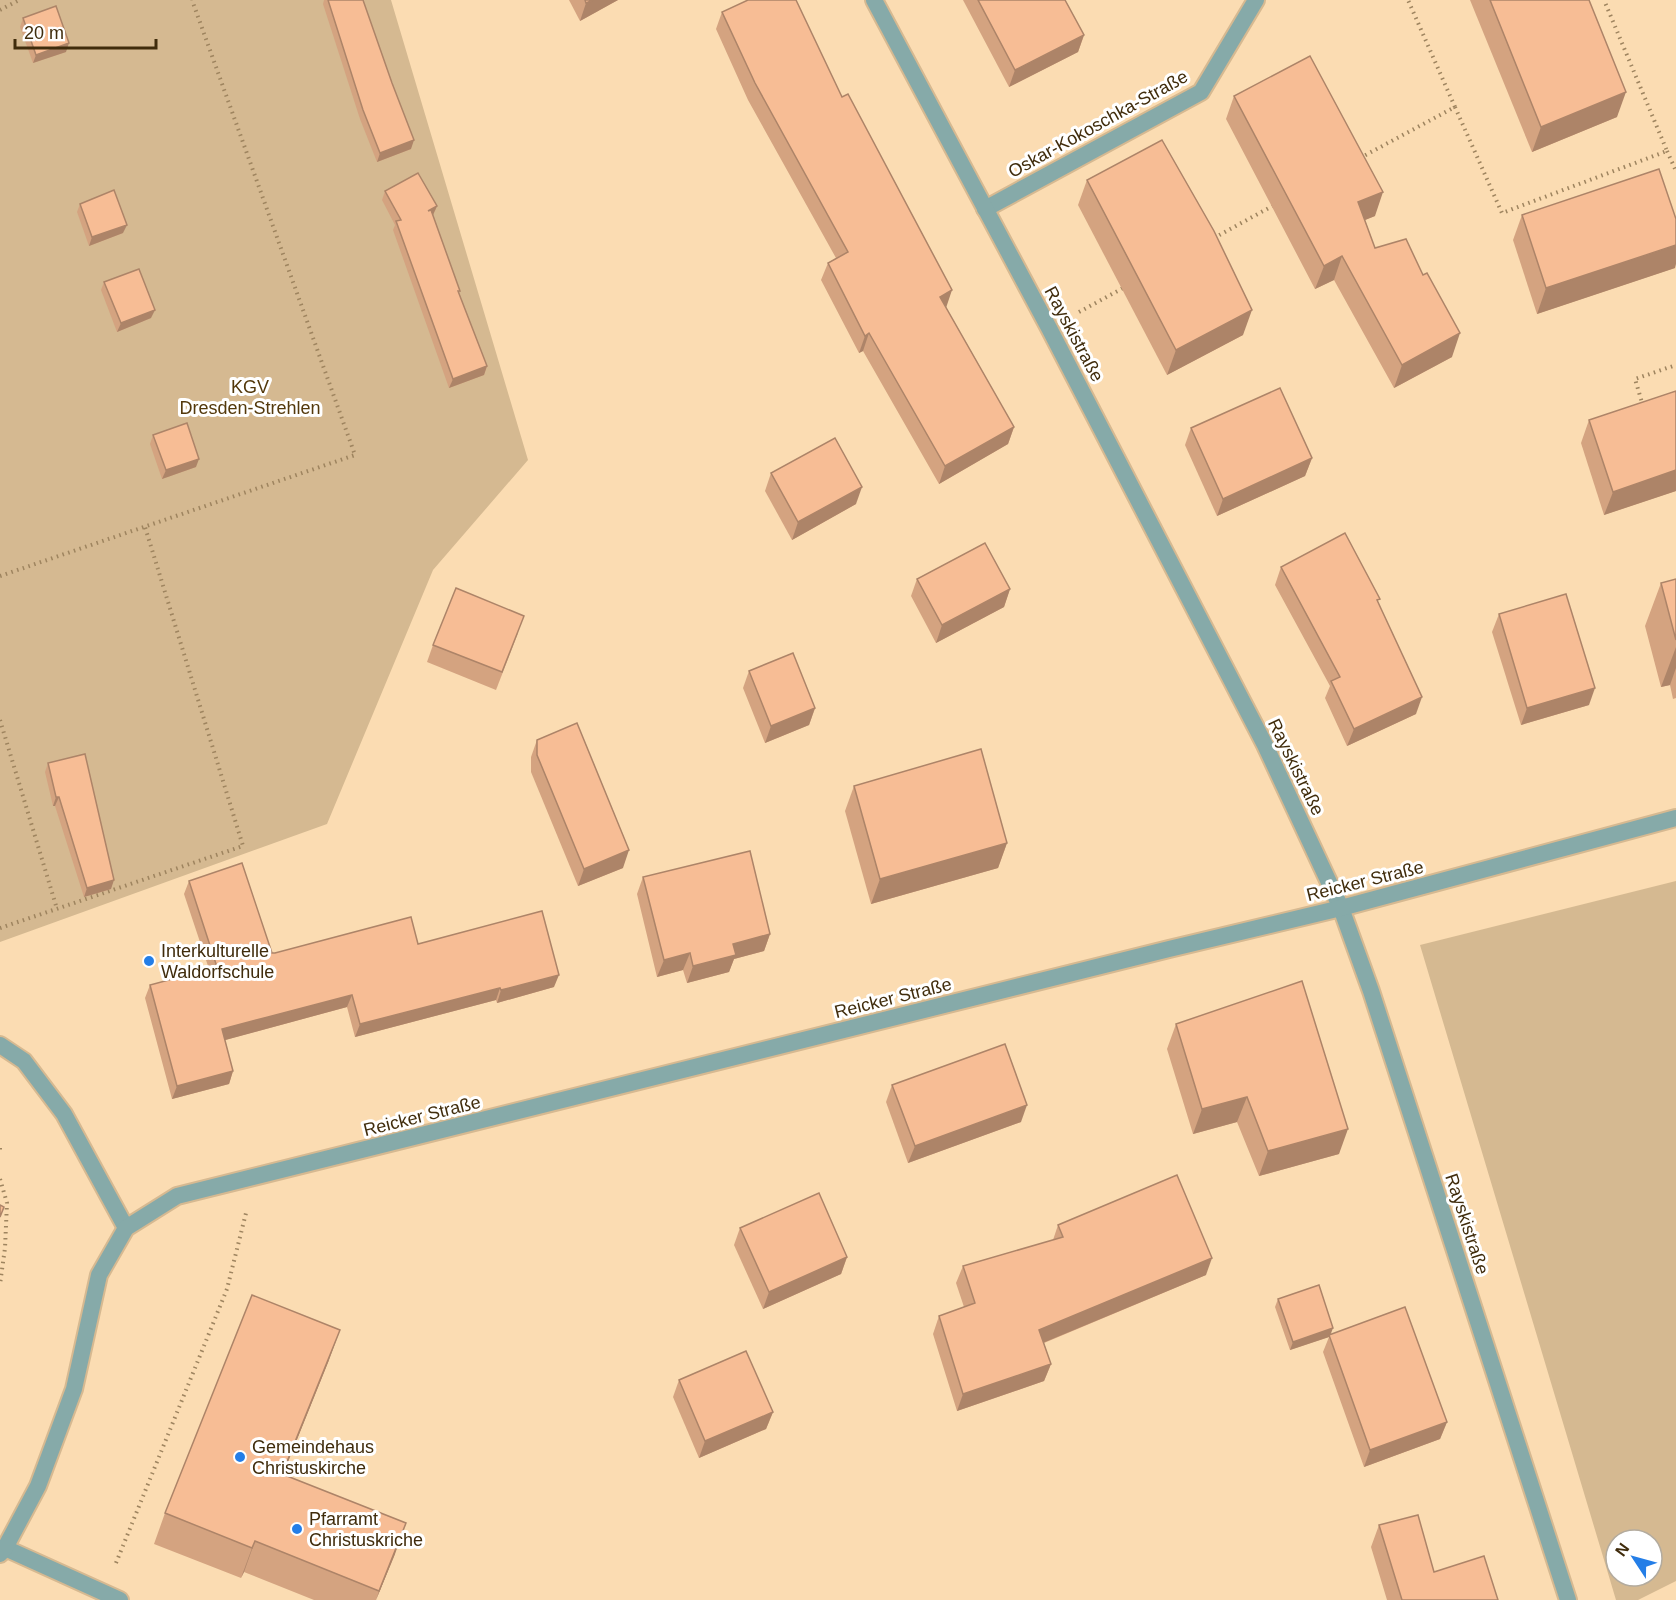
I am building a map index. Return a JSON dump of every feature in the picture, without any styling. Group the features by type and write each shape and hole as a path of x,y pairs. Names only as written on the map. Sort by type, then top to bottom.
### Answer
{"street":[{"name":"Rayskistraße","path":"874,0 1049,328 1265,745 1341,908 1377,1010 1568,1600"},
{"name":"Oskar-Kokoschka-Straße","path":"985,209 1201,92 1256,0"},
{"name":"Reicker Straße","path":"126,1228 177,1196 1169,948 1341,908 1676,818"},
{"path":"0,1045 24,1061 64,1114 126,1228 99,1275 74,1389 38,1486 3,1551 120,1600"}],"path":[{"path":"0,10 20,0"},
{"path":"0,576 355,454 192,0"},
{"path":"1408,0 1502,213 1667,151"},
{"path":"1604,0 1676,171"},
{"path":"1358,160 1455,107"},
{"path":"1570,188 1574,197"},
{"path":"1208,242 1280,202"},
{"path":"1049,328 1131,284"},
{"path":"1644,409 1635,379 1676,365"},
{"path":"0,928 243,846 146,527"},
{"path":"0,720 57,909"},
{"path":"104,1593 227,1288 255,1178"},
{"path":"0,1179 7,1203 5,1248 0,1284"}],"green space":[{"name":"KGV Dresden-Strehlen","path":"0,0 391,0 528,460 433,570 327,824 0,942"},
{"path":"1676,881 1676,1581 1664,1587 1664,1528 1604,1528 1604,1560 1420,945"},
{"path":"1612,1588 1662,1588 1638,1600 1616,1600"}],"building":[{"path":"328,0 363,0 414,140 380,153 363,110"},
{"path":"748,0 796,0 842,97 848,94 952,290 940,297 1014,427 945,466 869,333 865,336 828,263 848,252 755,83 722,12"},
{"path":"978,0 1065,0 1084,35 1015,70"},
{"path":"1490,0 1589,0 1626,92 1541,127"},
{"path":"56,6 69,43 36,55 23,18"},
{"path":"1310,56 1383,192 1358,202 1375,248 1406,239 1423,275 1427,273 1460,333 1402,365 1342,256 1324,266 1234,96"},
{"path":"1162,140 1214,231 1252,310 1176,350 1087,180"},
{"path":"1659,169 1676,219 1676,245 1546,288 1522,215"},
{"path":"418,173 437,206 428,211 431,210 460,291 458,291 487,366 453,379 396,221 401,220 385,191"},
{"path":"114,190 127,225 92,237 80,204"},
{"path":"139,269 155,310 121,323 104,282"},
{"path":"1280,388 1312,458 1223,499 1191,428"},
{"path":"1676,391 1676,470 1613,492 1589,420"},
{"path":"187,423 199,459 166,470 153,435"},
{"path":"835,438 862,487 798,522 771,473"},
{"path":"1345,533 1380,599 1377,600 1422,697 1354,729 1331,681 1340,677 1281,567"},
{"path":"985,543 1010,589 942,625 917,579"},
{"path":"1676,579 1676,640 1661,583"},
{"path":"456,588 524,616 502,672 433,645"},
{"path":"1566,594 1595,688 1527,708 1499,614"},
{"path":"793,653 815,708 771,726 749,671"},
{"path":"577,723 629,850 584,869 537,755 537,740"},
{"path":"981,749 1007,843 880,879 854,786"},
{"path":"85,754 114,880 87,888 59,797 56,797 48,763"},
{"path":"750,851 770,934 733,944 736,955 693,966 690,953 664,960 643,877"},
{"path":"242,863 272,953 411,917 418,944 542,911 559,975 360,1024 352,995 222,1029 233,1071 177,1086 150,985 217,967 189,881"},
{"path":"1302,981 1348,1129 1268,1151 1247,1097 1202,1109 1176,1024"},
{"path":"1005,1044 1027,1105 915,1146 892,1085"},
{"path":"1177,1175 1212,1258 1039,1330 1051,1364 963,1394 939,1316 975,1303 963,1266 1063,1237 1058,1225"},
{"path":"819,1193 847,1257 769,1292 740,1228"},
{"path":"0,1205 4,1207 0,1217"},
{"path":"1319,1285 1333,1328 1293,1342 1278,1299"},
{"path":"252,1295 340,1330 282,1474 406,1523 379,1591 255,1541 252,1548 165,1513"},
{"path":"1405,1307 1447,1422 1370,1450 1329,1335"},
{"path":"746,1351 773,1412 705,1441 679,1380"},
{"path":"1418,1515 1434,1572 1484,1556 1498,1600 1402,1600 1379,1525"}],"place":[{"name":"Interkulturelle Waldorfschule","path":"149,961"},
{"name":"Gemeindehaus Christuskirche","path":"240,1457"},
{"name":"Pfarramt Christuskriche","path":"297,1529"}]}
